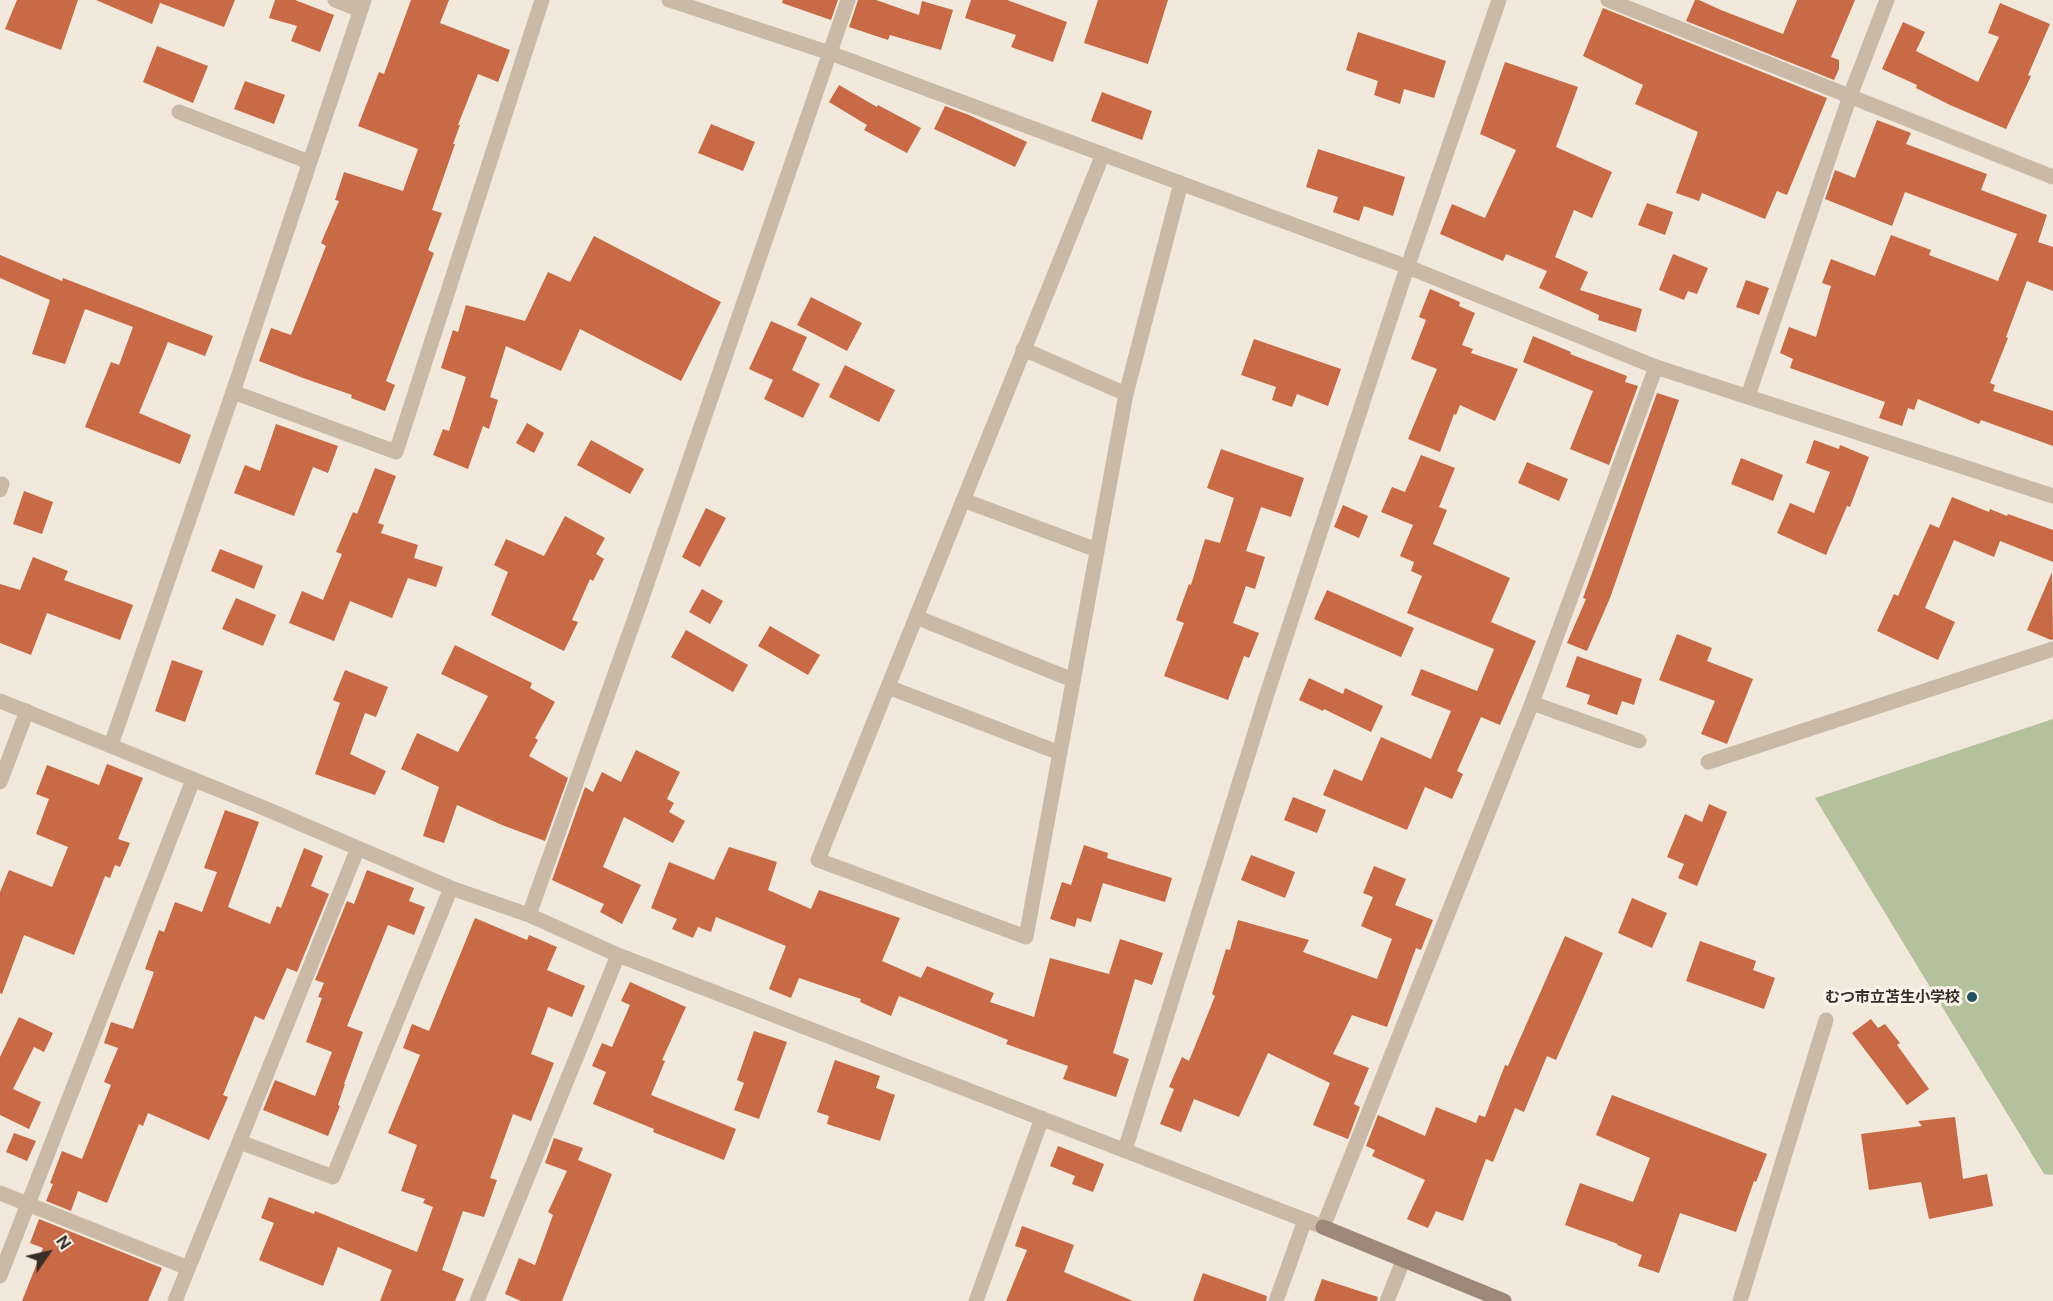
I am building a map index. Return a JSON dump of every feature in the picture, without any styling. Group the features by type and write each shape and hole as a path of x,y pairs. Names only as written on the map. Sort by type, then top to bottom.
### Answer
{"street":[{"path":"111,745 233,392 362,5 335,0"},
{"path":"233,392 396,452 542,0"},
{"path":"669,0 830,53 1408,267 1656,367 2053,496"},
{"path":"529,915 638,609 848,0"},
{"path":"1125,1150 1266,697 1499,0"},
{"path":"1608,0 2053,177"},
{"path":"1748,396 1850,96 1887,0"},
{"path":"179,111 309,162"},
{"path":"1102,154 818,860 1026,937 1126,394 1180,183"},
{"path":"1023,349 1126,394"},
{"path":"1323,1227 1532,703 1656,367"},
{"path":"963,500 1097,550"},
{"path":"916,617 1073,680"},
{"path":"1708,762 2053,649"},
{"path":"888,687 1060,753"},
{"path":"0,701 111,745 451,888 529,915 618,955 1323,1227 1504,1301"},
{"path":"1532,703 1639,741"},
{"path":"0,782 27,711"},
{"path":"0,1276 193,780"},
{"path":"175,1301 358,848"},
{"path":"240,1142 333,1177 451,888"},
{"path":"477,1301 618,955"},
{"path":"1740,1301 1826,1020"},
{"path":"976,1301 1042,1118"},
{"path":"0,1193 188,1268"},
{"path":"1276,1301 1305,1220"},
{"path":"1387,1301 1403,1261"}],"green space":[{"name":"むつ市立苫生小学校","path":"2053,719 2053,1175 2044,1174 1815,798"}],"building":[{"path":"17,0 78,0 61,50 5,29"},
{"path":"96,0 235,0 224,27 160,3 152,24"},
{"path":"275,0 295,0 334,15 320,52 291,41 297,26 269,18"},
{"path":"411,0 449,0 440,23 510,50 498,82 478,74 458,125 460,125 453,144 455,144 432,210 442,213 428,250 434,253 386,381 395,385 385,411 351,398 352,395 259,361 271,328 291,335 326,246 321,243 339,201 335,200 344,172 403,191 418,149 358,126 379,72 384,74"},
{"path":"783,0 838,0 831,20 782,3"},
{"path":"858,0 876,0 919,15 922,1 953,10 941,50 890,35 888,40 849,27"},
{"path":"971,0 1007,0 1067,22 1053,62 1011,47 1016,35 965,18"},
{"path":"1098,0 1168,0 1148,64 1084,43"},
{"path":"1695,0 1783,34 1797,0 1855,0 1831,57 1839,60 1839,69 1834,80 1686,21"},
{"path":"2000,3 2050,24 2028,75 2031,76 2006,129 1950,105 1916,88 1917,85 1882,69 1903,22 1925,32 1916,51 1978,82 1999,37 1988,33"},
{"path":"1603,8 1827,98 1787,195 1777,191 1765,219 1702,193 1699,201 1676,193 1698,132 1635,104 1643,85 1583,56"},
{"path":"1358,32 1446,61 1434,98 1404,89 1400,104 1374,95 1378,81 1346,70"},
{"path":"157,46 208,66 193,103 143,82"},
{"path":"1505,62 1578,87 1556,147 1612,172 1592,218 1574,210 1555,257 1588,272 1580,290 1642,309 1636,332 1598,320 1599,315 1539,288 1547,271 1506,254 1503,261 1440,234 1452,204 1485,218 1516,150 1480,134"},
{"path":"245,81 285,95 274,124 234,109"},
{"path":"839,85 877,107 878,105 921,128 907,153 864,130 867,125 829,102"},
{"path":"1102,92 1152,111 1142,140 1091,121"},
{"path":"945,106 1027,142 1015,167 934,129"},
{"path":"1877,120 1911,133 1906,144 1987,174 1981,190 2047,215 2038,242 2053,247 2053,291 2027,281 1990,383 1995,385 1993,391 2053,411 2053,446 1981,420 1979,424 1918,399 1914,410 1908,408 1902,426 1879,418 1885,402 1790,368 1793,359 1780,353 1789,327 1816,337 1831,286 1822,283 1831,259 1875,276 1891,235 1931,250 1929,255 1998,281 2017,234 1905,192 1892,226 1825,199 1835,170 1855,178"},
{"path":"711,124 755,142 743,171 698,153"},
{"path":"1318,149 1405,177 1393,216 1364,206 1359,221 1333,212 1338,197 1306,187"},
{"path":"1647,203 1673,212 1665,235 1638,225"},
{"path":"594,236 721,302 681,381 580,329 561,371 506,346 490,397 498,400 489,429 483,426 468,469 433,455 443,429 449,431 466,377 441,368 453,330 458,332 466,305 525,321 548,272 570,282"},
{"path":"1673,254 1708,268 1697,294 1688,291 1684,300 1659,290"},
{"path":"0,255 62,281 63,278 213,336 205,356 168,342 139,413 191,435 180,464 85,427 111,362 119,365 133,327 85,309 65,364 32,354 50,300 0,278"},
{"path":"1746,280 1769,288 1759,315 1736,307"},
{"path":"1430,289 1460,302 1459,306 1475,313 1462,345 1473,349 1471,353 1518,369 1495,421 1460,405 1456,415 1454,414 1440,452 1408,439 1437,369 1411,359 1426,320 1419,317"},
{"path":"811,297 862,323 847,351 797,325"},
{"path":"771,321 807,337 792,370 820,384 803,418 764,399 773,380 749,369"},
{"path":"1533,336 1571,352 1570,354 1627,376 1625,382 1638,386 1609,465 1570,449 1593,391 1523,362"},
{"path":"1254,339 1341,369 1328,406 1297,394 1292,407 1272,400 1276,387 1241,375"},
{"path":"845,365 895,390 879,422 829,397"},
{"path":"1657,393 1679,400 1610,598 1587,651 1567,643 1586,599 1583,598"},
{"path":"527,423 544,433 534,453 516,443"},
{"path":"276,424 338,446 328,473 313,467 294,516 234,493 245,465 260,471"},
{"path":"591,440 644,469 630,494 577,465"},
{"path":"1814,440 1839,449 1840,445 1869,457 1850,507 1847,506 1826,555 1777,533 1790,503 1814,513 1830,472 1806,463"},
{"path":"1221,449 1304,478 1291,517 1261,507 1246,551 1265,557 1255,589 1246,586 1233,623 1259,633 1249,658 1244,656 1228,700 1164,676 1184,623 1176,620 1189,584 1191,585 1205,539 1220,543 1234,498 1207,488"},
{"path":"1421,455 1455,468 1439,507 1447,510 1433,544 1510,578 1491,622 1536,641 1500,725 1481,717 1457,771 1463,774 1452,799 1425,787 1407,830 1323,795 1334,769 1362,781 1381,737 1431,759 1451,711 1411,695 1421,669 1477,691 1494,649 1407,613 1422,576 1411,571 1414,562 1400,556 1413,525 1381,512 1392,487 1405,492"},
{"path":"1741,458 1783,475 1773,501 1731,484"},
{"path":"1527,462 1568,479 1559,501 1518,483"},
{"path":"375,468 396,476 378,523 384,525 381,533 418,545 414,558 443,567 436,587 408,578 392,618 350,601 334,641 289,623 302,591 323,600 342,554 336,552 353,512 357,514"},
{"path":"24,491 53,502 42,534 13,524"},
{"path":"1952,497 1989,512 1990,509 2007,516 2008,514 2053,530 2053,562 2000,541 1994,557 1954,540 1925,608 1955,622 1938,660 1877,631 1894,594 1898,596 1930,524 1939,528"},
{"path":"1343,505 1368,516 1359,538 1334,527"},
{"path":"706,508 726,518 700,567 682,557"},
{"path":"565,516 605,538 596,554 604,559 593,581 590,579 572,620 578,622 564,651 491,615 508,572 494,565 506,539 544,556"},
{"path":"220,549 263,566 254,589 211,571"},
{"path":"33,557 68,571 64,580 133,605 120,640 47,613 31,655 0,643 0,584 20,590"},
{"path":"2052,572 2053,639 2051,640 2027,630"},
{"path":"702,589 723,601 710,624 689,612"},
{"path":"1327,590 1414,628 1401,657 1314,619"},
{"path":"236,598 276,615 263,646 222,629"},
{"path":"770,626 820,655 808,675 758,646"},
{"path":"686,630 748,665 733,692 671,657"},
{"path":"1677,634 1712,648 1707,661 1753,679 1727,744 1701,734 1715,701 1659,680"},
{"path":"455,645 532,683 530,688 555,702 535,738 538,740 529,756 568,778 545,841 457,805 444,843 423,836 439,787 401,769 417,733 458,752 488,696 441,674"},
{"path":"1577,656 1642,679 1634,705 1622,701 1617,715 1587,704 1590,695 1566,687"},
{"path":"172,660 203,671 185,722 155,711"},
{"path":"345,670 388,687 376,717 365,713 350,754 386,771 375,795 315,774 340,703 333,700"},
{"path":"1309,678 1343,694 1345,688 1383,706 1371,732 1324,709 1323,711 1299,700"},
{"path":"636,750 680,772 667,799 674,803 669,812 685,821 673,843 624,817 603,867 641,885 622,924 600,912 604,904 552,880 585,787 593,792 602,772 621,782"},
{"path":"107,764 143,778 118,839 130,843 120,867 115,865 110,878 105,876 74,955 24,935 2,994 0,993 0,892 9,870 52,887 68,847 36,834 49,799 36,794 47,765 99,785"},
{"path":"1293,797 1326,810 1317,833 1284,820"},
{"path":"1709,804 1727,812 1697,886 1678,878 1684,864 1667,857 1685,814 1702,822"},
{"path":"225,810 259,822 228,907 270,924 277,906 281,908 304,848 323,856 311,886 329,894 297,972 287,968 264,1020 255,1016 223,1095 228,1097 209,1140 148,1113 143,1126 139,1124 107,1203 78,1191 71,1211 46,1201 62,1151 82,1159 111,1085 104,1082 118,1048 104,1043 111,1022 133,1029 154,972 145,969 159,930 164,932 175,902 202,912 217,872 204,868"},
{"path":"1084,845 1108,853 1107,858 1172,878 1165,902 1103,883 1091,922 1077,918 1075,927 1050,919 1062,882 1071,885"},
{"path":"729,847 777,862 768,890 811,909 819,890 900,918 882,961 921,978 927,966 994,993 990,1002 1034,1017 1050,958 1109,974 1120,939 1163,953 1152,985 1135,979 1113,1053 1129,1059 1116,1097 1063,1079 1068,1066 1006,1044 1008,1040 899,996 891,1016 860,1002 861,999 799,978 791,998 769,989 786,946 716,917 711,932 698,927 693,938 672,929 677,919 651,908 669,862 714,880"},
{"path":"1251,855 1295,872 1285,898 1241,880"},
{"path":"1374,866 1406,879 1395,905 1433,920 1421,950 1416,948 1387,1027 1352,1015 1333,1054 1369,1068 1354,1104 1360,1107 1348,1139 1313,1125 1330,1083 1268,1053 1239,1117 1194,1099 1181,1132 1160,1124 1174,1089 1169,1087 1182,1057 1189,1061 1215,996 1212,994 1226,949 1230,950 1238,920 1309,940 1303,952 1377,979 1392,939 1361,926 1373,897 1363,893"},
{"path":"367,870 414,888 409,901 425,907 414,935 388,925 347,1026 363,1032 344,1084 338,1105 340,1106 328,1136 263,1110 275,1080 315,1096 332,1052 306,1042 322,998 318,997 324,983 315,980 347,901 354,904"},
{"path":"1632,898 1667,913 1652,948 1618,933"},
{"path":"475,918 527,940 529,935 557,947 547,970 585,986 572,1017 548,1007 531,1054 554,1063 531,1121 513,1114 490,1178 497,1180 484,1217 463,1211 442,1270 464,1279 455,1301 380,1301 392,1270 338,1247 323,1286 259,1260 274,1223 261,1218 269,1197 314,1214 315,1211 417,1252 433,1207 423,1203 425,1199 401,1191 417,1145 388,1133 420,1055 403,1048 412,1024 429,1031"},
{"path":"1565,936 1603,953 1556,1060 1547,1056 1524,1112 1515,1108 1493,1162 1486,1159 1463,1221 1436,1211 1428,1228 1407,1219 1425,1180 1372,1156 1375,1150 1366,1146 1378,1115 1425,1136 1436,1107 1476,1123 1479,1115 1485,1117 1505,1065 1508,1066"},
{"path":"1700,941 1756,961 1753,970 1775,978 1764,1009 1686,981"},
{"path":"630,982 686,1007 662,1060 665,1061 651,1095 736,1129 724,1160 653,1132 654,1129 593,1104 606,1072 592,1066 602,1043 612,1047 630,1005 621,1001"},
{"path":"19,1017 53,1033 44,1052 34,1047 13,1089 41,1102 29,1129 0,1115 0,1057"},
{"path":"1871,1019 1878,1028 1885,1024 1900,1043 1897,1045 1929,1089 1907,1105 1852,1033"},
{"path":"754,1031 787,1042 759,1119 734,1110 744,1083 737,1080"},
{"path":"835,1060 880,1076 876,1088 895,1095 880,1141 827,1124 829,1116 817,1112"},
{"path":"1612,1095 1767,1154 1756,1182 1754,1181 1736,1232 1680,1213 1659,1273 1638,1266 1642,1255 1565,1225 1580,1183 1633,1202 1650,1158 1596,1135"},
{"path":"1955,1117 1963,1179 1987,1174 1993,1206 1929,1219 1921,1182 1869,1190 1861,1134 1922,1126 1918,1121"},
{"path":"14,1133 36,1141 27,1161 6,1152"},
{"path":"554,1138 583,1148 578,1160 612,1174 562,1301 521,1301 505,1294 519,1258 535,1265 553,1215 548,1212 567,1171 545,1163"},
{"path":"1058,1146 1104,1164 1093,1192 1072,1184 1075,1176 1050,1166"},
{"path":"39,1219 162,1268 148,1301 22,1301 43,1248 30,1243"},
{"path":"1022,1226 1074,1245 1064,1272 1133,1301 1006,1301 1027,1250 1015,1246"},
{"path":"1203,1273 1267,1296 1266,1301 1193,1301"},
{"path":"1322,1279 1378,1297 1377,1301 1314,1301"}],"place":[{"name":"むつ市立苫生小学校","path":"1972,997"}]}
